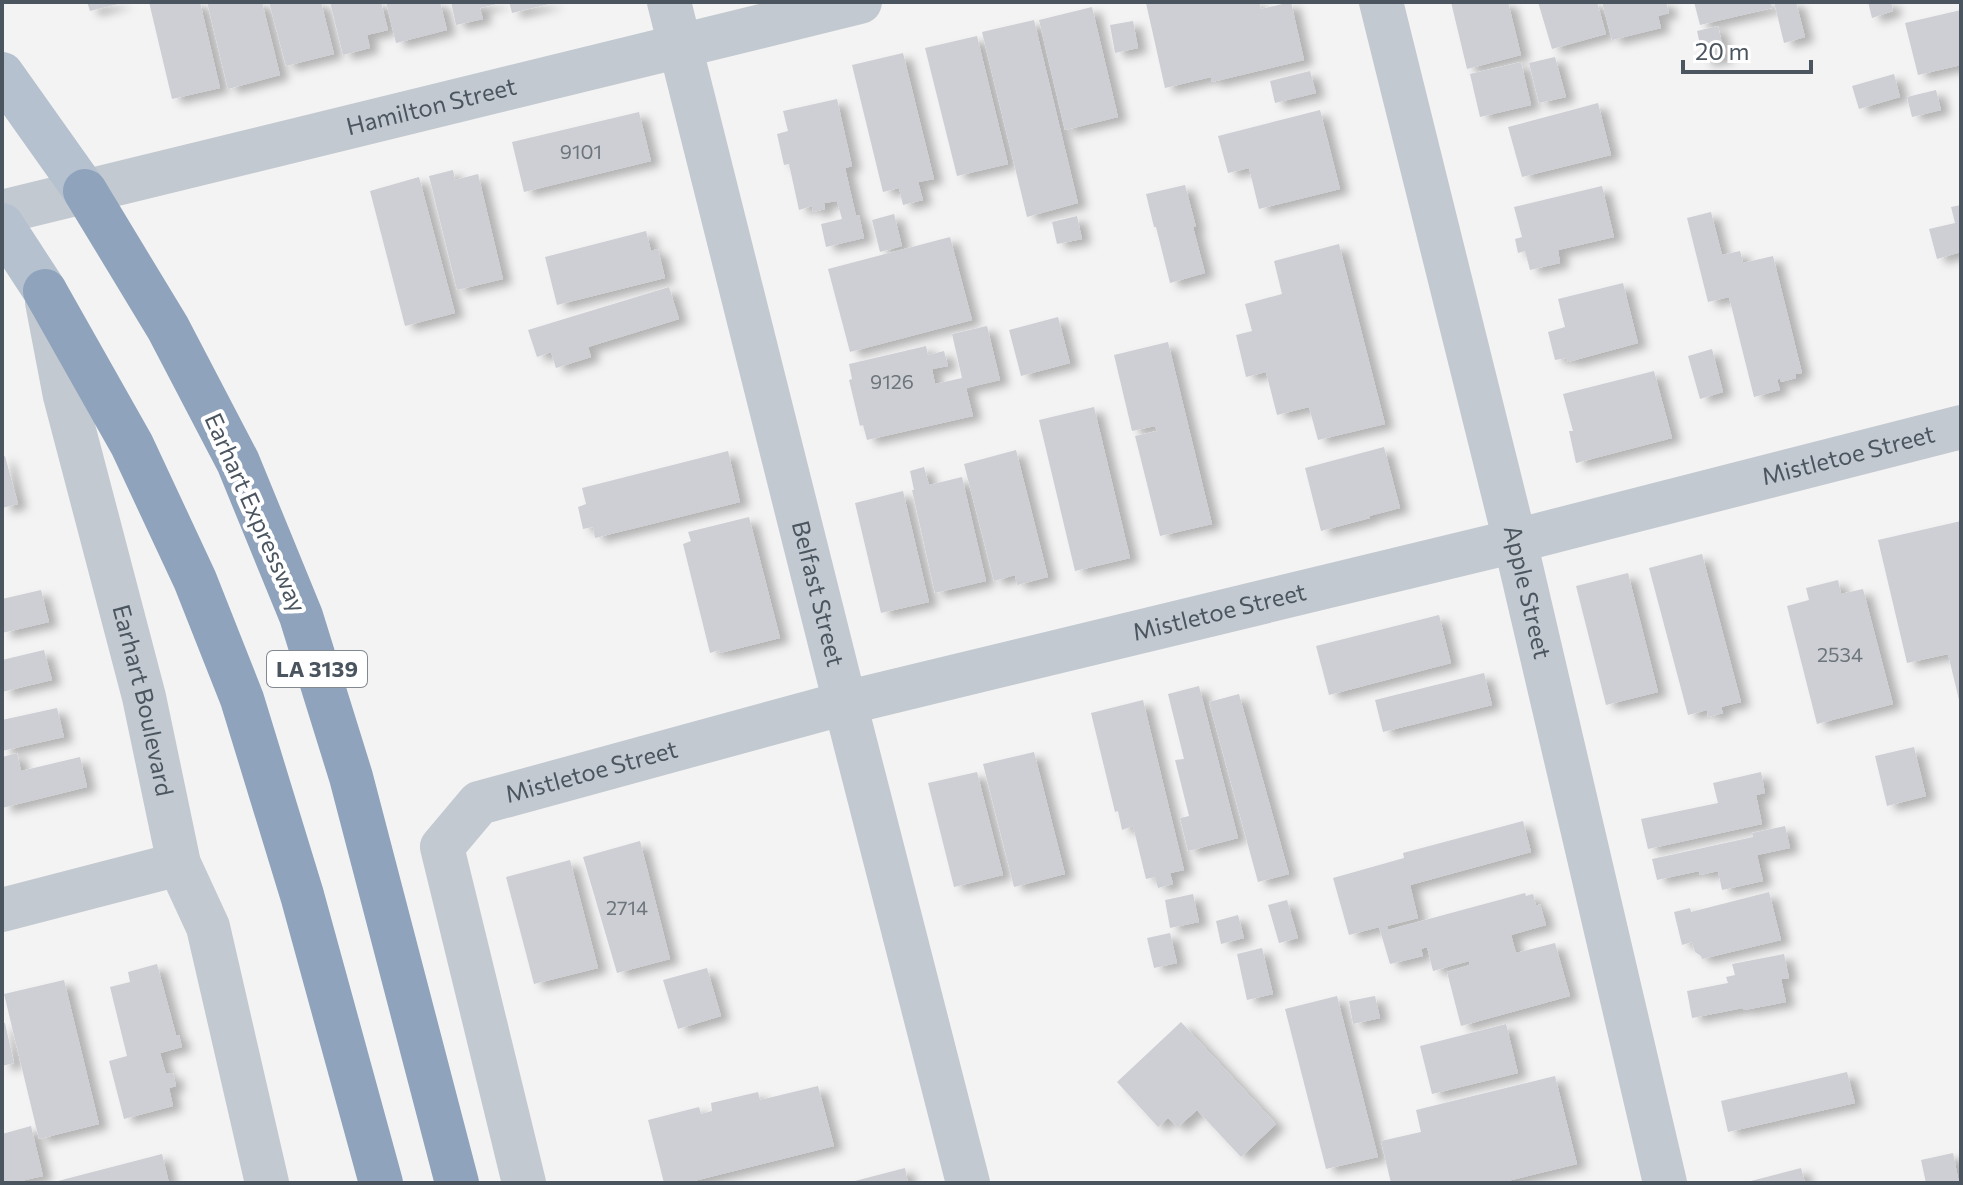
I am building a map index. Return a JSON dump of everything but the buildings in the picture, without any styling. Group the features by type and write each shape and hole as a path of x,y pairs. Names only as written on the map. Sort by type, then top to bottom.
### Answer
{"highway":[{"name":"Earhart Expressway","path":"85,191 168,328 238,462 301,616 351,777 457,1183"},
{"name":"LA 3139","path":"45,291 132,445 195,580 242,699 302,895 381,1183"}],"main road":[{"name":"LA 3139","path":"2,74 85,191"},
{"name":"Earhart Boulevard","path":"2,225 45,291"}],"street":[{"name":"Belfast Street","path":"669,2 968,1183"},
{"name":"Hamilton Street","path":"2,212 860,2"},
{"name":"Apple Street","path":"1381,2 1515,541 1665,1183"},
{"name":"Earhart Boulevard","path":"45,291 65,396 144,697 179,864 208,927 267,1183"},
{"name":"Mistletoe Street","path":"524,1183 442,847 479,803 845,703 1515,541 1961,427"},
{"path":"2,910 179,864"}]}
